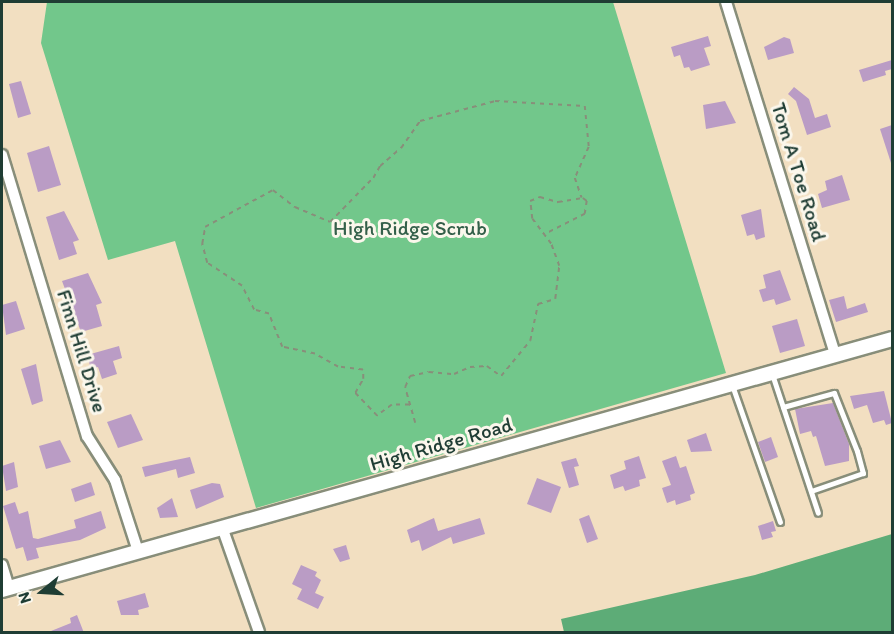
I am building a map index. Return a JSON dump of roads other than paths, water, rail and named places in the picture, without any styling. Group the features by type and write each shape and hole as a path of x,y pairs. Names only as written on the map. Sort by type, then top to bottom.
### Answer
{"street":[{"name":"Tom A Toe Road","path":"726,2 835,355"},
{"name":"Finn Hill Drive","path":"2,155 87,436 116,480 138,551"},
{"name":"High Ridge Road","path":"5,589 892,339"},
{"path":"222,527 259,633"},
{"path":"2,565 5,589"}],"lane":[{"path":"771,373 818,513"},
{"path":"732,384 780,522"},
{"path":"783,407 828,393 837,394 863,473 811,491"}],"park label":[{"name":"High Ridge Scrub","path":"410,228"}]}
